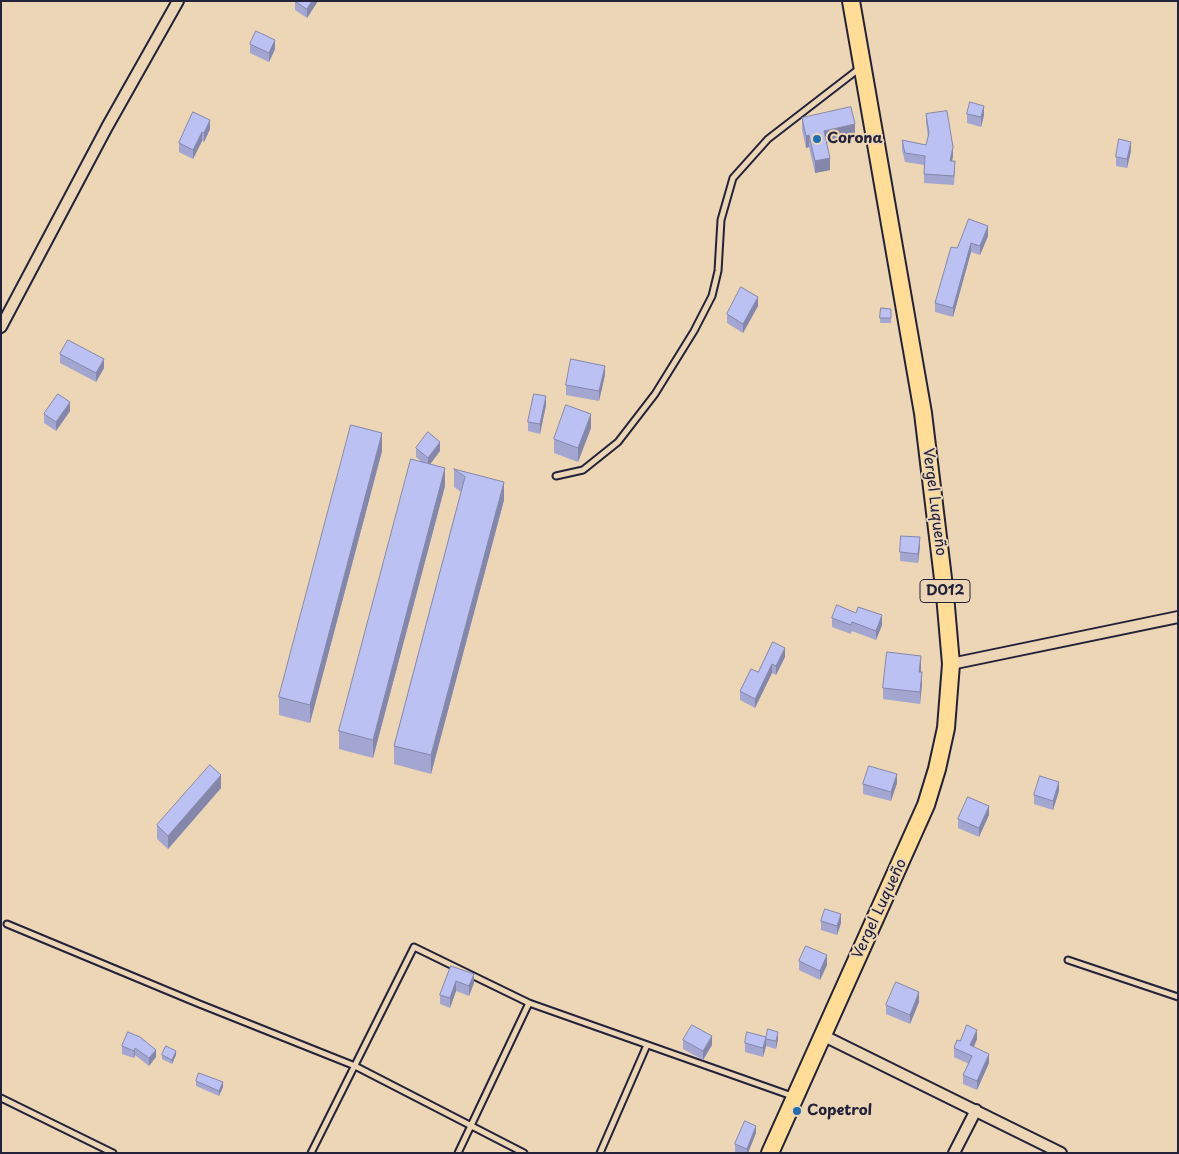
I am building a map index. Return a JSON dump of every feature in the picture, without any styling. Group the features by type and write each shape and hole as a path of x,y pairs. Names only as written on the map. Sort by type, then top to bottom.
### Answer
{"main road":[{"name":"Vergel Luqueño","path":"770,1153 926,805 946,728 951,664 946,595 923,413 851,1"}],"street":[{"path":"1,327 107,127 178,1"},
{"path":"951,664 1178,617"},
{"path":"822,1035 1062,1153"},
{"path":"954,1153 976,1110"}],"lane":[{"path":"556,476 583,470 618,442 655,394 694,331 712,296 718,271 721,220 733,178 768,139 863,66"},
{"path":"7,924 197,1004 355,1066 524,1153"},
{"path":"311,1153 414,947 530,1003 795,1096"},
{"path":"1068,960 1178,997"},
{"path":"458,1153 530,1003"},
{"path":"600,1153 647,1045"},
{"path":"1,1098 114,1153"}],"building":[{"path":"295,1 312,1 307,9"},
{"path":"256,31 275,40 269,53 250,44"},
{"path":"970,102 984,106 981,117 967,114"},
{"path":"851,107 855,124 824,131 830,158 815,161 809,135 806,136 802,118"},
{"path":"947,111 953,147 950,161 955,161 954,176 924,174 925,156 905,153 902,140 926,145 929,133 926,114"},
{"path":"193,112 210,120 193,150 179,143"},
{"path":"1119,139 1131,142 1127,159 1116,157"},
{"path":"969,219 988,226 980,246 971,243 953,308 935,303 951,247 957,248"},
{"path":"741,287 758,297 743,324 727,314"},
{"path":"881,308 891,309 891,318 880,318"},
{"path":"68,340 104,359 96,373 60,354"},
{"path":"571,359 605,366 599,391 566,385"},
{"path":"58,394 70,402 56,422 44,414"},
{"path":"534,394 546,396 540,424 528,422"},
{"path":"566,405 591,414 578,448 554,439"},
{"path":"351,425 382,433 310,705 279,697"},
{"path":"428,432 440,442 428,458 416,448"},
{"path":"411,459 445,468 373,740 339,731"},
{"path":"454,469 504,482 431,755 394,746 465,477"},
{"path":"901,536 920,537 918,554 900,552"},
{"path":"837,605 856,613 858,607 882,615 876,631 852,622 851,625 832,618"},
{"path":"773,642 785,648 776,666 772,664 755,699 740,691 751,669 758,672"},
{"path":"887,652 921,656 919,672 922,672 920,692 883,688"},
{"path":"210,765 221,775 168,836 157,825"},
{"path":"869,766 897,774 891,792 863,784"},
{"path":"1040,776 1059,782 1053,801 1034,795"},
{"path":"968,797 989,806 979,828 958,819"},
{"path":"825,909 841,914 837,926 821,921"},
{"path":"806,946 827,955 820,971 799,961"},
{"path":"451,966 474,974 469,986 456,981 450,998 440,995"},
{"path":"896,982 919,992 910,1015 886,1005"},
{"path":"692,1025 712,1036 703,1051 683,1040"},
{"path":"967,1025 977,1030 970,1045 989,1054 977,1081 963,1075 972,1056 954,1048 957,1040 960,1041"},
{"path":"768,1029 778,1032 776,1041 766,1039"},
{"path":"128,1032 140,1037 156,1050 149,1058 135,1048 134,1051 122,1046"},
{"path":"747,1032 766,1037 763,1048 745,1043"},
{"path":"166,1046 176,1051 172,1060 162,1055"},
{"path":"199,1073 223,1082 219,1091 196,1081"},
{"path":"745,1121 756,1126 747,1149 735,1144"}],"place":[{"name":"Corona","path":"817,139"},
{"name":"Copetrol","path":"797,1111"}]}
